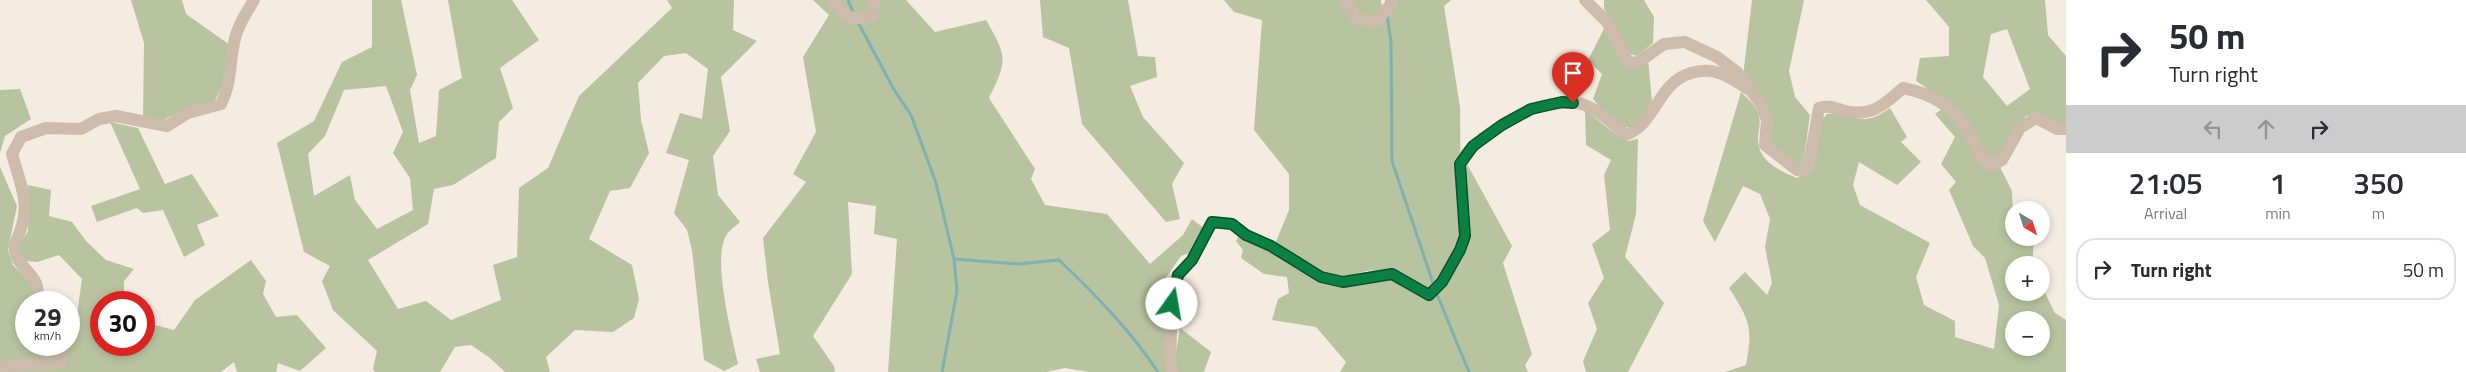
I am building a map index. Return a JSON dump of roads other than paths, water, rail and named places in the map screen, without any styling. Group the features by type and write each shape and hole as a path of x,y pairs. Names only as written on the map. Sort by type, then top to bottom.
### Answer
{"street":[{"path":"37,291 34,276 18,260 14,246 24,226 26,202 12,154 21,137 46,128 81,129 99,119 116,116 167,126 188,113 221,104 229,88 234,42 243,19 254,0"},
{"path":"832,0 842,14 858,19 872,16 874,3 871,0"},
{"path":"1345,0 1356,18 1375,23 1391,4 1390,0"},
{"path":"1585,0 1607,22 1628,62 1637,63 1664,44 1685,42 1724,62 1737,72 1760,103 1767,120 1765,145 1791,166 1804,171 1809,164 1819,108 1826,106 1867,114 1884,104 1903,88 1922,92 1950,108 1966,128 1979,156 1991,166 2002,160 2020,128 2036,118 2057,129 2066,129"},
{"path":"1172,372 1170,360 1172,304 1178,275 1192,260 1212,222 1232,224 1246,235 1271,246 1321,277 1343,282 1392,274 1429,295 1442,282 1460,250 1465,236 1460,164 1473,146 1502,125 1531,109 1562,102 1584,104 1617,125 1625,135 1637,131 1678,77 1703,70 1711,71 1726,74 1748,89"},
{"path":"0,368 21,363 43,364 61,362 60,356"}],"waterway":[{"path":"848,0 853,12"},
{"path":"1387,14 1391,42 1392,161 1434,286"},
{"path":"858,22 893,88 911,115 936,183 954,259 957,291 942,372"},
{"path":"954,259 1018,264 1059,260 1112,313 1158,372"},
{"path":"1436,292 1469,372"}]}
